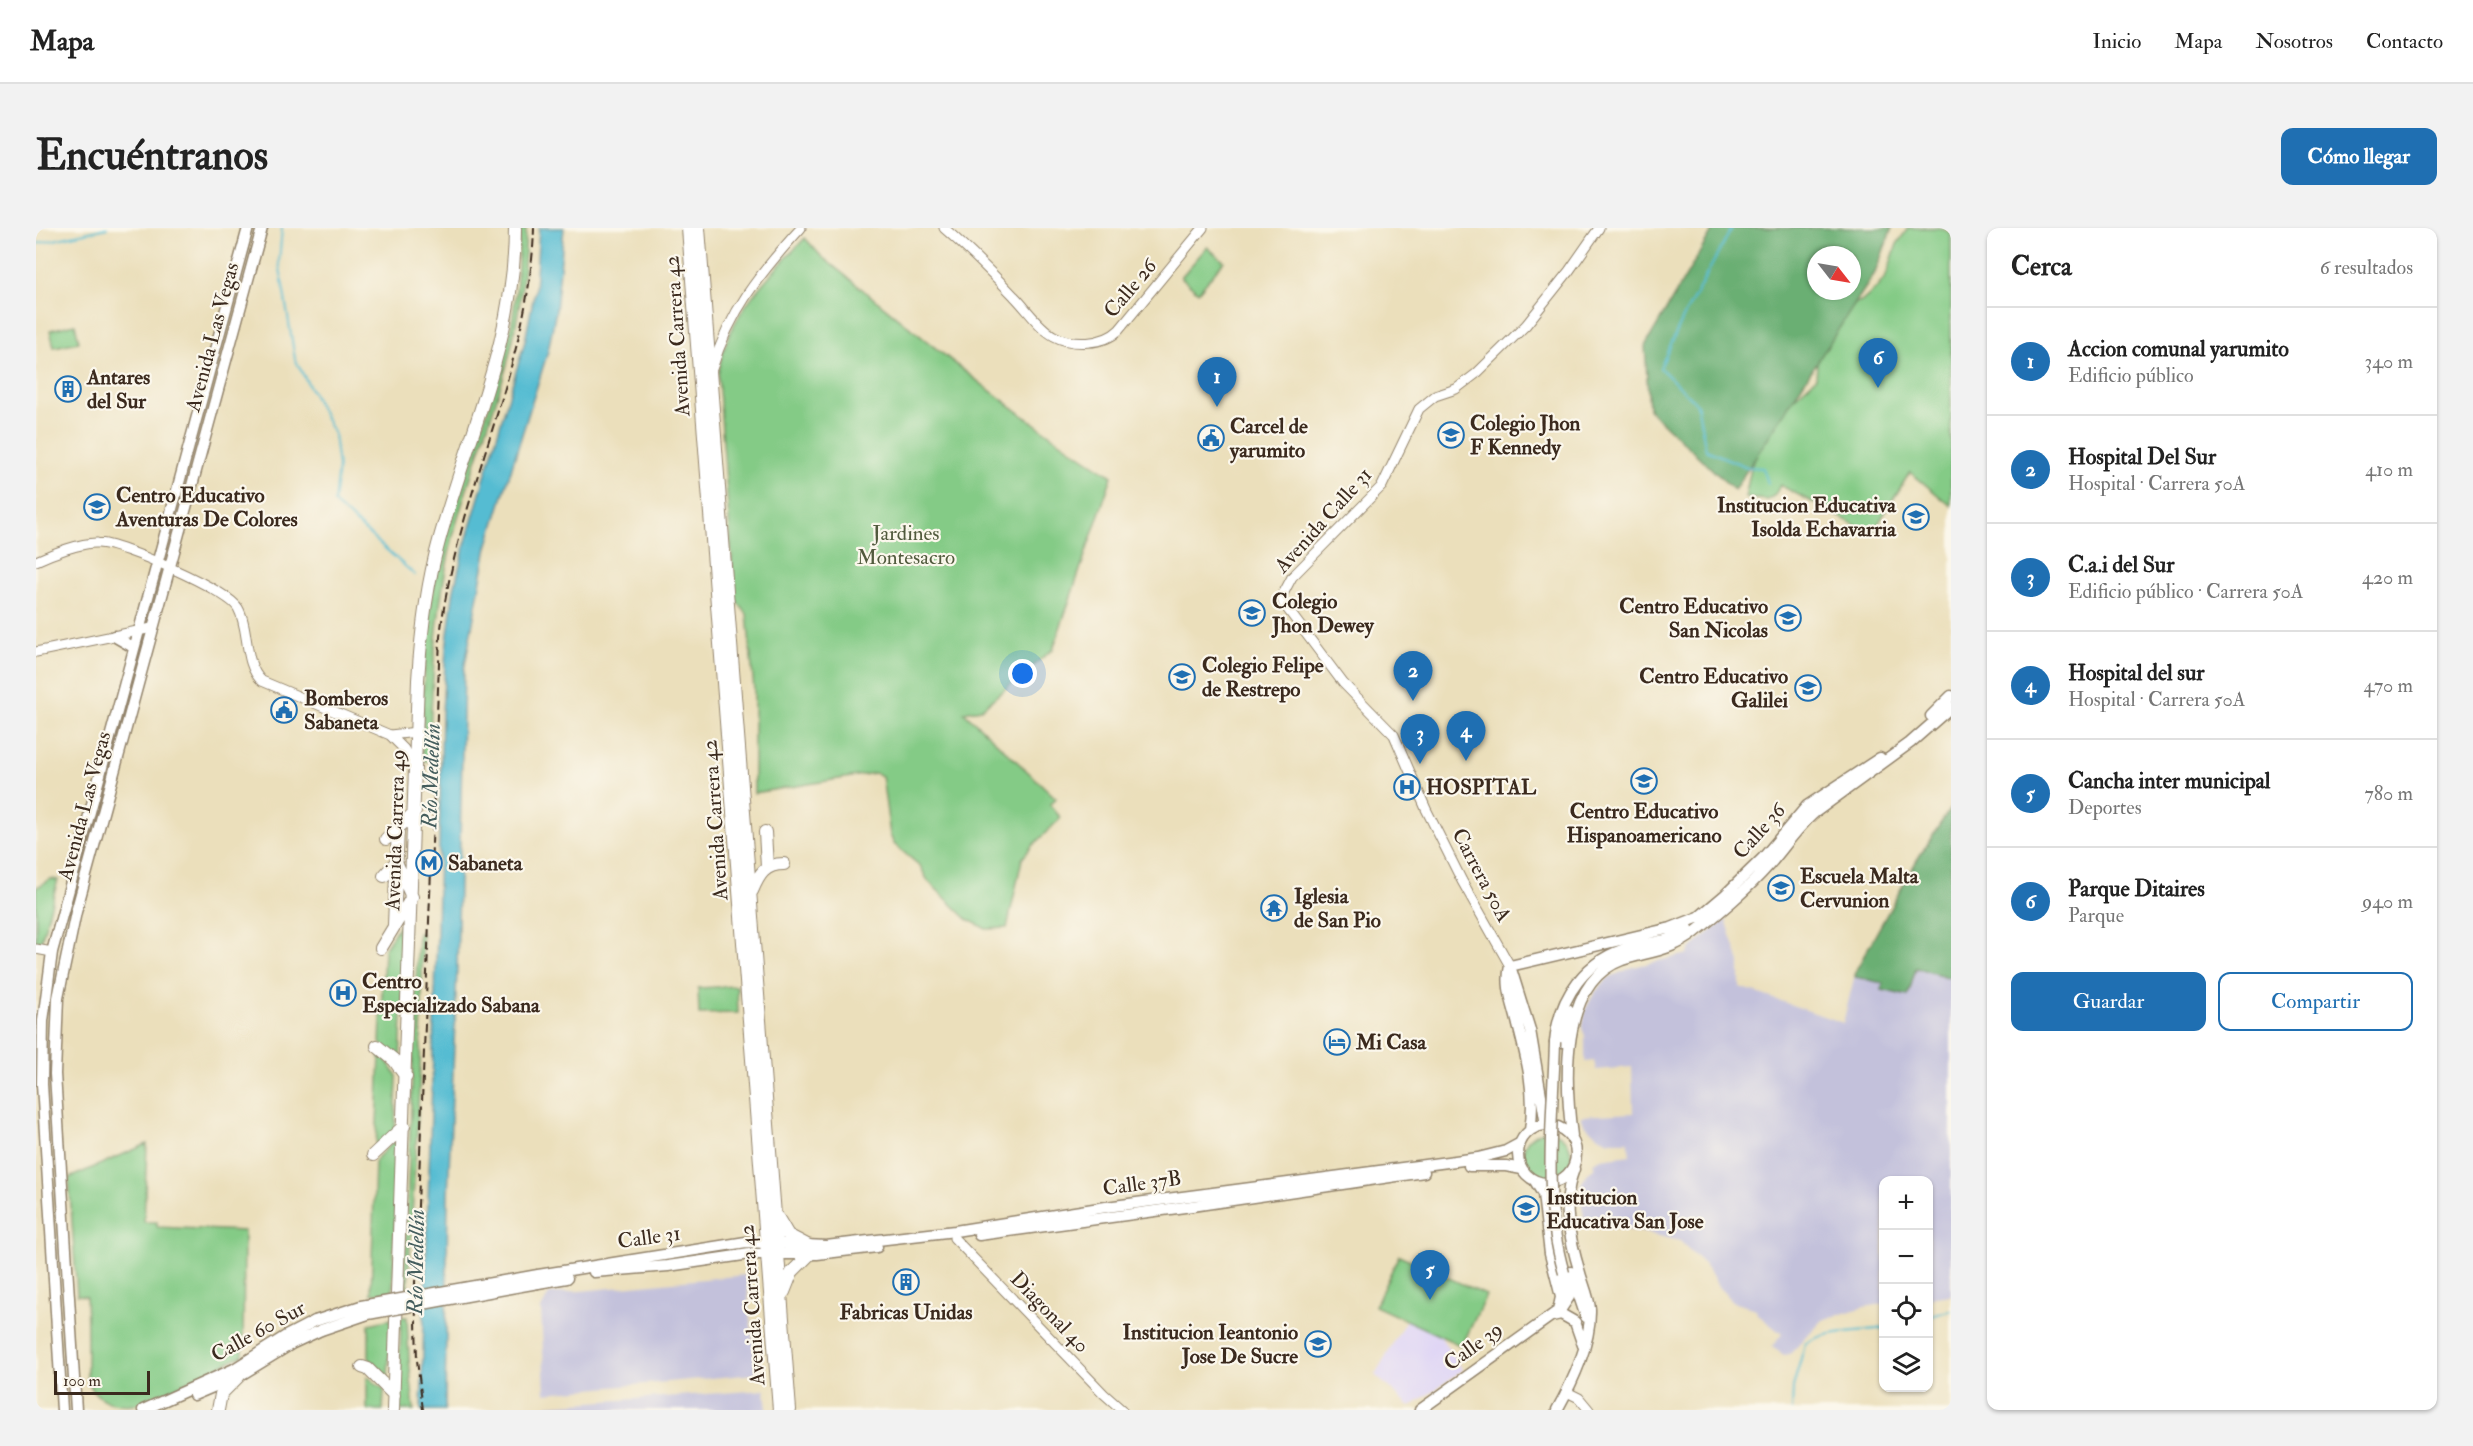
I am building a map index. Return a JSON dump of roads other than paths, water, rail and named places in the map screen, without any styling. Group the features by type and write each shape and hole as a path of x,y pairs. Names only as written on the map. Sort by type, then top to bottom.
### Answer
{"highway":[{"name":"Avenida Carrera 49","path":"393,1410 419,661 425,603 440,539 501,346 511,288 515,228"},
{"name":"Avenida Carrera 42","path":"688,228 754,1078 772,1249 779,1410"},
{"name":"Avenida Carrera 42","path":"699,228 775,1211 772,1249 782,1308 790,1410"},
{"path":"693,273 705,302"},
{"path":"714,556 723,520"},
{"path":"386,839 415,812"},
{"path":"394,928 398,827"},
{"path":"765,832 767,867"},
{"path":"381,948 412,897 396,862"},
{"path":"384,876 396,862"},
{"path":"751,895 758,876 767,867 784,864"},
{"path":"377,1046 394,1060 406,1077"},
{"path":"754,1078 768,1118"},
{"path":"373,1155 404,1126"},
{"path":"775,1211 789,1235 809,1250 786,1283 782,1308"},
{"path":"362,1367 369,1369 394,1395"},
{"path":"219,1410 221,1394 239,1376"}],"main road":[{"name":"Avenida Las Vegas","path":"62,1410 42,1084 43,1021 52,952 248,228"},
{"name":"Avenida Las Vegas","path":"74,1410 55,1086 56,1016 70,935 168,567 262,228"},
{"path":"114,636 122,638 133,647"},
{"name":"Calle 36","path":"1510,966 1524,967 1561,960 1576,950 1671,928 1699,916 1725,895 1763,858 1807,806 1901,743 1951,696"},
{"name":"Calle 36","path":"1572,1136 1568,1101 1572,1025 1583,994 1596,977 1621,961 1675,945 1693,934 1758,877 1800,826 1814,813 1910,743 1951,707"},
{"path":"1559,1042 1556,1028 1564,1001 1581,976 1605,958 1618,952 1680,934 1699,916"},
{"name":"Carrera 50A","path":"1510,966 1530,1030 1546,1125"},
{"name":"Carrera 50A","path":"1510,966 1507,980 1533,1101 1530,1130"},
{"path":"1557,1410 1567,1392 1583,1348 1583,1326 1567,1273 1557,1251 1551,1204 1559,1042 1566,1015 1579,992 1593,975 1608,968"},
{"path":"1555,1313 1561,1296 1550,1254 1543,1194 1535,1181 1522,1169 1517,1152 1519,1144 1530,1130 1546,1125 1572,1136 1577,1148 1574,1169 1567,1191 1573,1250 1590,1310 1583,1326"},
{"name":"Calle 37B","path":"809,1250 955,1231 1106,1207 1478,1158 1506,1151 1519,1144"},
{"name":"Calle 37B","path":"772,1249 809,1250 954,1238 1450,1168 1481,1165 1522,1169"},
{"path":"1535,1181 1554,1183 1574,1169"},
{"name":"Calle 31","path":"538,1279 668,1266 772,1249"},
{"path":"1555,1313 1567,1303 1569,1297 1567,1273"},
{"name":"Calle 60 Sur","path":"143,1410 234,1369 286,1336 318,1325 538,1279"},
{"path":"1555,1313 1569,1317 1583,1326"},
{"name":"Calle 39","path":"1420,1410 1555,1313"},
{"name":"Calle 60 Sur","path":"160,1410 239,1376 318,1325"},
{"path":"61,1387 74,1410"}],"street":[{"path":"711,374 722,339 737,307 762,272 801,228"},
{"name":"Calle 26","path":"944,228 1014,296 1045,330 1068,341 1105,340 1114,336 1203,228"},
{"name":"Avenida Calle 31","path":"1282,596 1292,577 1382,486 1419,409 1435,396 1456,389 1526,325 1569,271 1599,228"},
{"path":"36,561 98,543 157,561 226,597 237,607 258,678 267,685 390,735 404,748 416,770"},
{"name":"Carrera 50A","path":"1282,596 1283,603 1322,657 1343,683 1394,735 1426,809 1510,966"},
{"path":"36,652 152,628"},
{"path":"390,735 417,732"},
{"path":"36,948 52,952"},
{"name":"Diagonal 40","path":"954,1238 1082,1372 1122,1410"},
{"path":"1567,1392 1579,1398 1589,1410"}],"water":[{"path":"539,228 564,228 556,310 548,351 487,547 464,670 457,970 448,1197 445,1410 421,1410 442,712 446,649 454,589 464,548 525,341 535,290"}],"waterway":[{"path":"36,244 107,228"},
{"path":"282,228 279,262 295,359 334,434 338,467 334,503 415,575"},
{"path":"1732,228 1684,316 1660,368 1697,404 1706,450 1747,467 1763,468 1768,483"},
{"path":"1933,1315 1951,1310"},
{"path":"1792,1410 1793,1387 1805,1344 1821,1336 1879,1329"}],"railway":[{"path":"423,1410 417,1360 415,1283 440,637 448,585 460,534 520,332 529,281 534,228"}],"place":[{"name":"Parque Ditaires","path":"1878,388"},
{"name":"Antares del Sur","path":"68,389"},
{"name":"Accion comunal yarumito","path":"1217,407"},
{"name":"Colegio Jhon F Kennedy","path":"1451,435"},
{"name":"Carcel de yarumito","path":"1211,438"},
{"name":"Centro Educativo Aventuras De Colores","path":"97,507"},
{"name":"Institucion Educativa Isolda Echavarria","path":"1916,517"},
{"name":"Colegio Jhon Dewey","path":"1252,613"},
{"name":"Centro Educativo San Nicolas","path":"1788,618"},
{"name":"Colegio Felipe de Restrepo","path":"1182,677"},
{"name":"Centro Educativo Galilei","path":"1808,688"},
{"name":"Hospital Del Sur","path":"1413,701"},
{"name":"Bomberos Sabaneta","path":"284,710"},
{"name":"Hospital del sur","path":"1466,761"},
{"name":"C.a.i del Sur","path":"1420,764"},
{"name":"Centro Educativo Hispanoamericano","path":"1644,781"},
{"name":"HOSPITAL","path":"1407,787"},
{"name":"Sabaneta","path":"429,863"},
{"name":"Escuela Malta Cervunion","path":"1781,888"},
{"name":"Iglesia de San Pio","path":"1274,908"},
{"name":"Centro Especializado Sabana","path":"343,993"},
{"name":"Mi Casa","path":"1337,1042"},
{"name":"Institucion Educativa San Jose","path":"1526,1209"},
{"name":"Fabricas Unidas","path":"906,1282"},
{"name":"Cancha inter municipal","path":"1430,1300"},
{"name":"Institucion Ieantonio Jose De Sucre","path":"1318,1344"}],"park label":[{"name":"Jardines Montesacro","path":"906,545"}],"water label":[{"name":"Río Medellín","path":"430,776"},
{"name":"Río Medellín","path":"415,1262"}]}
